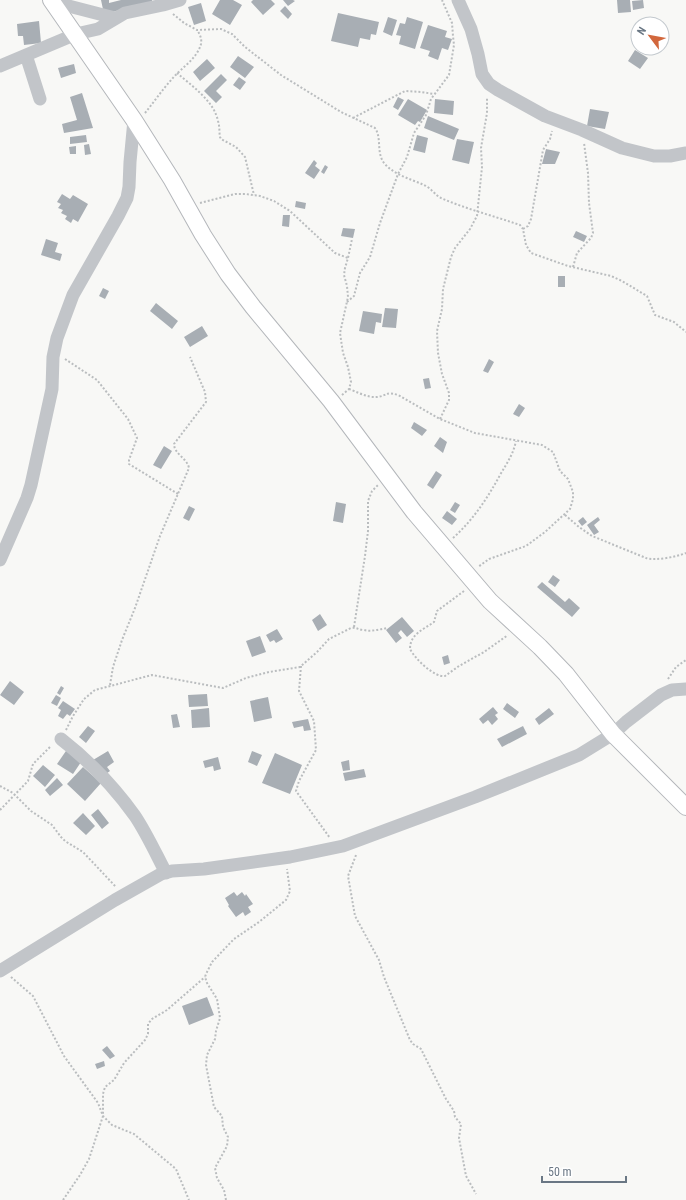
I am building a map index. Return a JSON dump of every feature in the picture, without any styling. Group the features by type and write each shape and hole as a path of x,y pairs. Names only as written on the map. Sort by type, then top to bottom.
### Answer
{"main road":[{"path":"52,1 135,122 172,180 203,235 228,274 331,401 414,512 503,614 519,627 566,674 613,734 686,807"}],"street":[{"path":"0,66 76,34 98,29 115,18 132,11 180,0"},
{"path":"458,0 471,29 478,54 480,69 484,79 498,90 529,109 622,148 646,155 666,156 686,153"},
{"path":"52,1 115,18"},
{"path":"26,55 40,99"},
{"path":"0,560 31,485 52,389 54,349 72,295 127,198 135,122"},
{"path":"1,970 161,874 172,871 204,869 284,858 336,847 362,839 549,768 579,755 613,734 630,718 661,695 672,690 686,689"},
{"path":"61,738 85,758 135,816 166,873"}],"path":[{"path":"347,302 354,296 360,274 372,254 380,223 398,174 407,157 414,133 426,115 430,101 434,94 450,74 454,45 452,23 442,0"},
{"path":"163,5 184,23 197,30 221,29 232,34 245,47 281,75 341,112 371,126 376,130 382,158 386,164 398,174 425,186 439,197 520,225 523,229 526,245 531,253 573,267 611,276 622,281 647,296 655,315 674,322 686,332"},
{"path":"135,122 197,52 201,44 201,38 197,30"},
{"path":"177,74 196,90 215,112 218,120 221,140 236,147 245,157 254,195"},
{"path":"440,419 449,400 449,393 442,374 438,353 437,331 442,309 443,289 451,257 455,248 475,221 482,167 481,148 487,113 487,98 484,79"},
{"path":"353,118 405,91 434,94"},
{"path":"523,229 528,226 531,219 543,150 551,136 555,121"},
{"path":"573,267 577,253 591,238 594,230 589,203 588,173 582,130"},
{"path":"186,205 235,194 254,195 274,201 290,211 335,253 348,258"},
{"path":"331,401 349,389 351,378 343,353 340,332 348,292 344,275 352,239"},
{"path":"54,349 64,359 97,380 128,419 137,438 129,464 178,494"},
{"path":"110,685 113,667 122,640 135,608 160,536 189,468 188,464 175,450 174,445 176,440 206,402 205,392 190,357"},
{"path":"349,389 374,397 388,393 398,395 440,419 475,433 542,445 553,452 560,471 569,482 573,492 572,506 566,514 526,546 489,559 470,578 462,593 437,611 433,623 419,631 411,640 410,650 419,661 436,675 446,676 459,666 484,652 519,627"},
{"path":"444,548 466,526 478,511 513,454 516,441"},
{"path":"354,627 368,531 368,501 372,491 387,476"},
{"path":"566,514 579,527 592,536 646,558 652,559 686,553"},
{"path":"0,810 28,781 31,767 35,761 61,738 72,716 84,699 95,690 152,675 223,688 246,678 301,666 329,639 354,627 364,630 388,628"},
{"path":"661,695 665,684 674,671 686,660"},
{"path":"301,666 299,690 314,721 316,750 299,781 296,791 319,821 336,847"},
{"path":"0,786 14,794 31,811 52,825 61,838 83,852 124,895"},
{"path":"362,839 348,876 355,916 379,960 384,977 410,1040 421,1049 446,1099 454,1111 455,1117 461,1124 459,1138 466,1176 476,1194"},
{"path":"63,1200 89,1160 103,1116 104,1089 114,1080 124,1063 145,1040 148,1034 148,1024 152,1019 167,1010 205,977 212,962 234,938 259,922 286,900 290,891 284,858"},
{"path":"1,970 33,996 64,1056 98,1102 103,1116 112,1125 134,1134 176,1169 189,1200"},
{"path":"205,977 217,999 220,1018 215,1039 206,1059 214,1107 222,1116 223,1127 228,1137 227,1146 215,1168 217,1178 224,1190 226,1200"}],"building":[{"path":"101,0 109,0 109,3 121,0 152,0 152,2 104,14"},
{"path":"220,0 233,0 242,5 230,25 212,14"},
{"path":"253,0 271,0 275,4 263,15 251,2"},
{"path":"283,0 293,0 295,1 288,6"},
{"path":"617,0 630,0 631,12 618,13"},
{"path":"643,0 644,8 633,10 632,1"},
{"path":"201,3 206,21 194,25 188,7"},
{"path":"285,6 292,14 288,19 280,11"},
{"path":"338,13 379,22 376,35 371,34 370,40 360,38 358,47 331,41"},
{"path":"388,17 397,20 392,36 383,32"},
{"path":"407,17 423,22 415,49 399,44 401,36 396,35 400,23 405,24"},
{"path":"39,21 41,43 24,45 23,36 18,36 17,24"},
{"path":"428,25 447,31 445,37 452,39 448,50 442,48 438,60 428,56 430,51 420,48"},
{"path":"238,56 254,67 245,78 230,67"},
{"path":"631,56 645,56 648,58 640,69 628,61"},
{"path":"207,59 215,68 200,81 193,72"},
{"path":"74,64 76,73 61,78 58,68"},
{"path":"221,74 227,80 216,91 222,97 216,103 204,91"},
{"path":"239,77 246,82 240,90 233,85"},
{"path":"82,93 93,128 64,133 62,124 77,120 70,97"},
{"path":"398,97 404,100 398,110 393,107"},
{"path":"408,99 427,110 420,122 418,121 415,125 398,115"},
{"path":"435,99 454,101 453,115 434,113"},
{"path":"590,109 609,112 605,129 587,126"},
{"path":"428,116 459,129 454,140 424,128"},
{"path":"86,135 87,142 70,144 70,137"},
{"path":"417,135 428,138 425,153 413,150"},
{"path":"457,139 474,142 469,164 452,160"},
{"path":"89,144 91,154 85,155 84,145"},
{"path":"76,146 76,154 70,154 69,147"},
{"path":"546,149 560,152 555,164 542,164"},
{"path":"314,160 317,163 315,166 320,170 314,179 305,173"},
{"path":"325,165 328,167 324,174 321,172"},
{"path":"62,194 70,199 73,195 88,204 78,222 73,219 71,223 65,219 67,216 61,213 63,210 58,208 61,204 57,202"},
{"path":"296,201 306,203 305,209 295,207"},
{"path":"283,215 290,215 289,227 282,226"},
{"path":"343,228 355,229 353,238 341,236"},
{"path":"576,231 587,236 584,242 573,237"},
{"path":"46,239 58,243 55,252 62,254 60,261 41,255"},
{"path":"558,276 565,276 565,287 558,287"},
{"path":"103,288 109,291 105,299 99,296"},
{"path":"156,303 178,321 172,329 150,311"},
{"path":"385,308 398,309 396,328 382,327"},
{"path":"363,311 382,314 381,323 376,322 374,334 359,331"},
{"path":"202,326 208,336 190,347 184,337"},
{"path":"489,359 494,362 488,373 483,371"},
{"path":"429,378 431,388 425,389 423,379"},
{"path":"519,404 525,408 519,417 513,414"},
{"path":"414,422 427,430 422,436 411,428"},
{"path":"440,437 447,442 443,453 434,446"},
{"path":"164,446 172,451 161,469 153,465"},
{"path":"436,471 442,475 433,489 427,485"},
{"path":"336,502 346,504 343,523 333,521"},
{"path":"455,502 460,505 455,513 450,510"},
{"path":"189,506 195,509 189,521 183,518"},
{"path":"447,511 457,519 452,525 442,518"},
{"path":"583,517 587,522 582,526 578,521"},
{"path":"598,517 600,520 594,525 599,532 594,535 587,525"},
{"path":"553,575 560,580 555,587 548,582"},
{"path":"542,582 565,602 569,598 580,608 572,617 537,587"},
{"path":"320,614 327,625 318,631 312,620"},
{"path":"402,617 414,631 407,637 401,630 398,633 402,638 396,643 386,630"},
{"path":"277,629 283,639 276,643 274,640 270,642 266,635"},
{"path":"260,636 266,652 252,657 246,641"},
{"path":"448,655 450,663 444,665 442,657"},
{"path":"10,681 24,692 14,705 0,695"},
{"path":"61,686 64,688 60,695 57,693"},
{"path":"207,694 208,706 189,707 188,695"},
{"path":"56,695 61,698 57,706 51,703"},
{"path":"268,697 272,718 254,722 250,701"},
{"path":"63,701 75,709 70,716 67,714 63,719 58,716 61,710 58,708"},
{"path":"507,703 519,712 515,718 503,709"},
{"path":"493,707 498,713 495,715 498,719 492,725 488,720 483,724 479,719"},
{"path":"209,708 210,727 192,728 191,710"},
{"path":"549,708 554,714 539,725 535,719"},
{"path":"177,714 180,727 173,728 171,715"},
{"path":"308,719 311,730 304,731 303,726 294,728 292,722"},
{"path":"88,726 95,731 86,743 79,737"},
{"path":"523,726 527,734 502,747 497,739"},
{"path":"68,748 83,759 73,774 57,764"},
{"path":"108,751 114,762 107,767 110,771 103,776 93,760"},
{"path":"252,751 262,755 257,766 248,762"},
{"path":"275,753 302,765 290,794 262,783"},
{"path":"218,757 221,769 214,771 213,766 205,768 203,761"},
{"path":"349,760 350,770 343,771 341,762"},
{"path":"43,765 55,775 45,787 33,776"},
{"path":"83,767 101,783 85,801 67,784"},
{"path":"364,769 366,777 345,781 343,773"},
{"path":"57,778 63,785 50,796 45,790"},
{"path":"98,809 109,823 102,829 91,815"},
{"path":"83,813 95,826 86,835 73,823"},
{"path":"234,892 237,896 242,892 245,896 246,894 253,904 248,907 251,912 245,916 243,912 236,917 228,906 229,905 225,898"},
{"path":"207,997 214,1015 189,1025 182,1006"},
{"path":"107,1046 115,1056 110,1059 102,1050"},
{"path":"104,1061 105,1066 97,1069 95,1064"}]}
